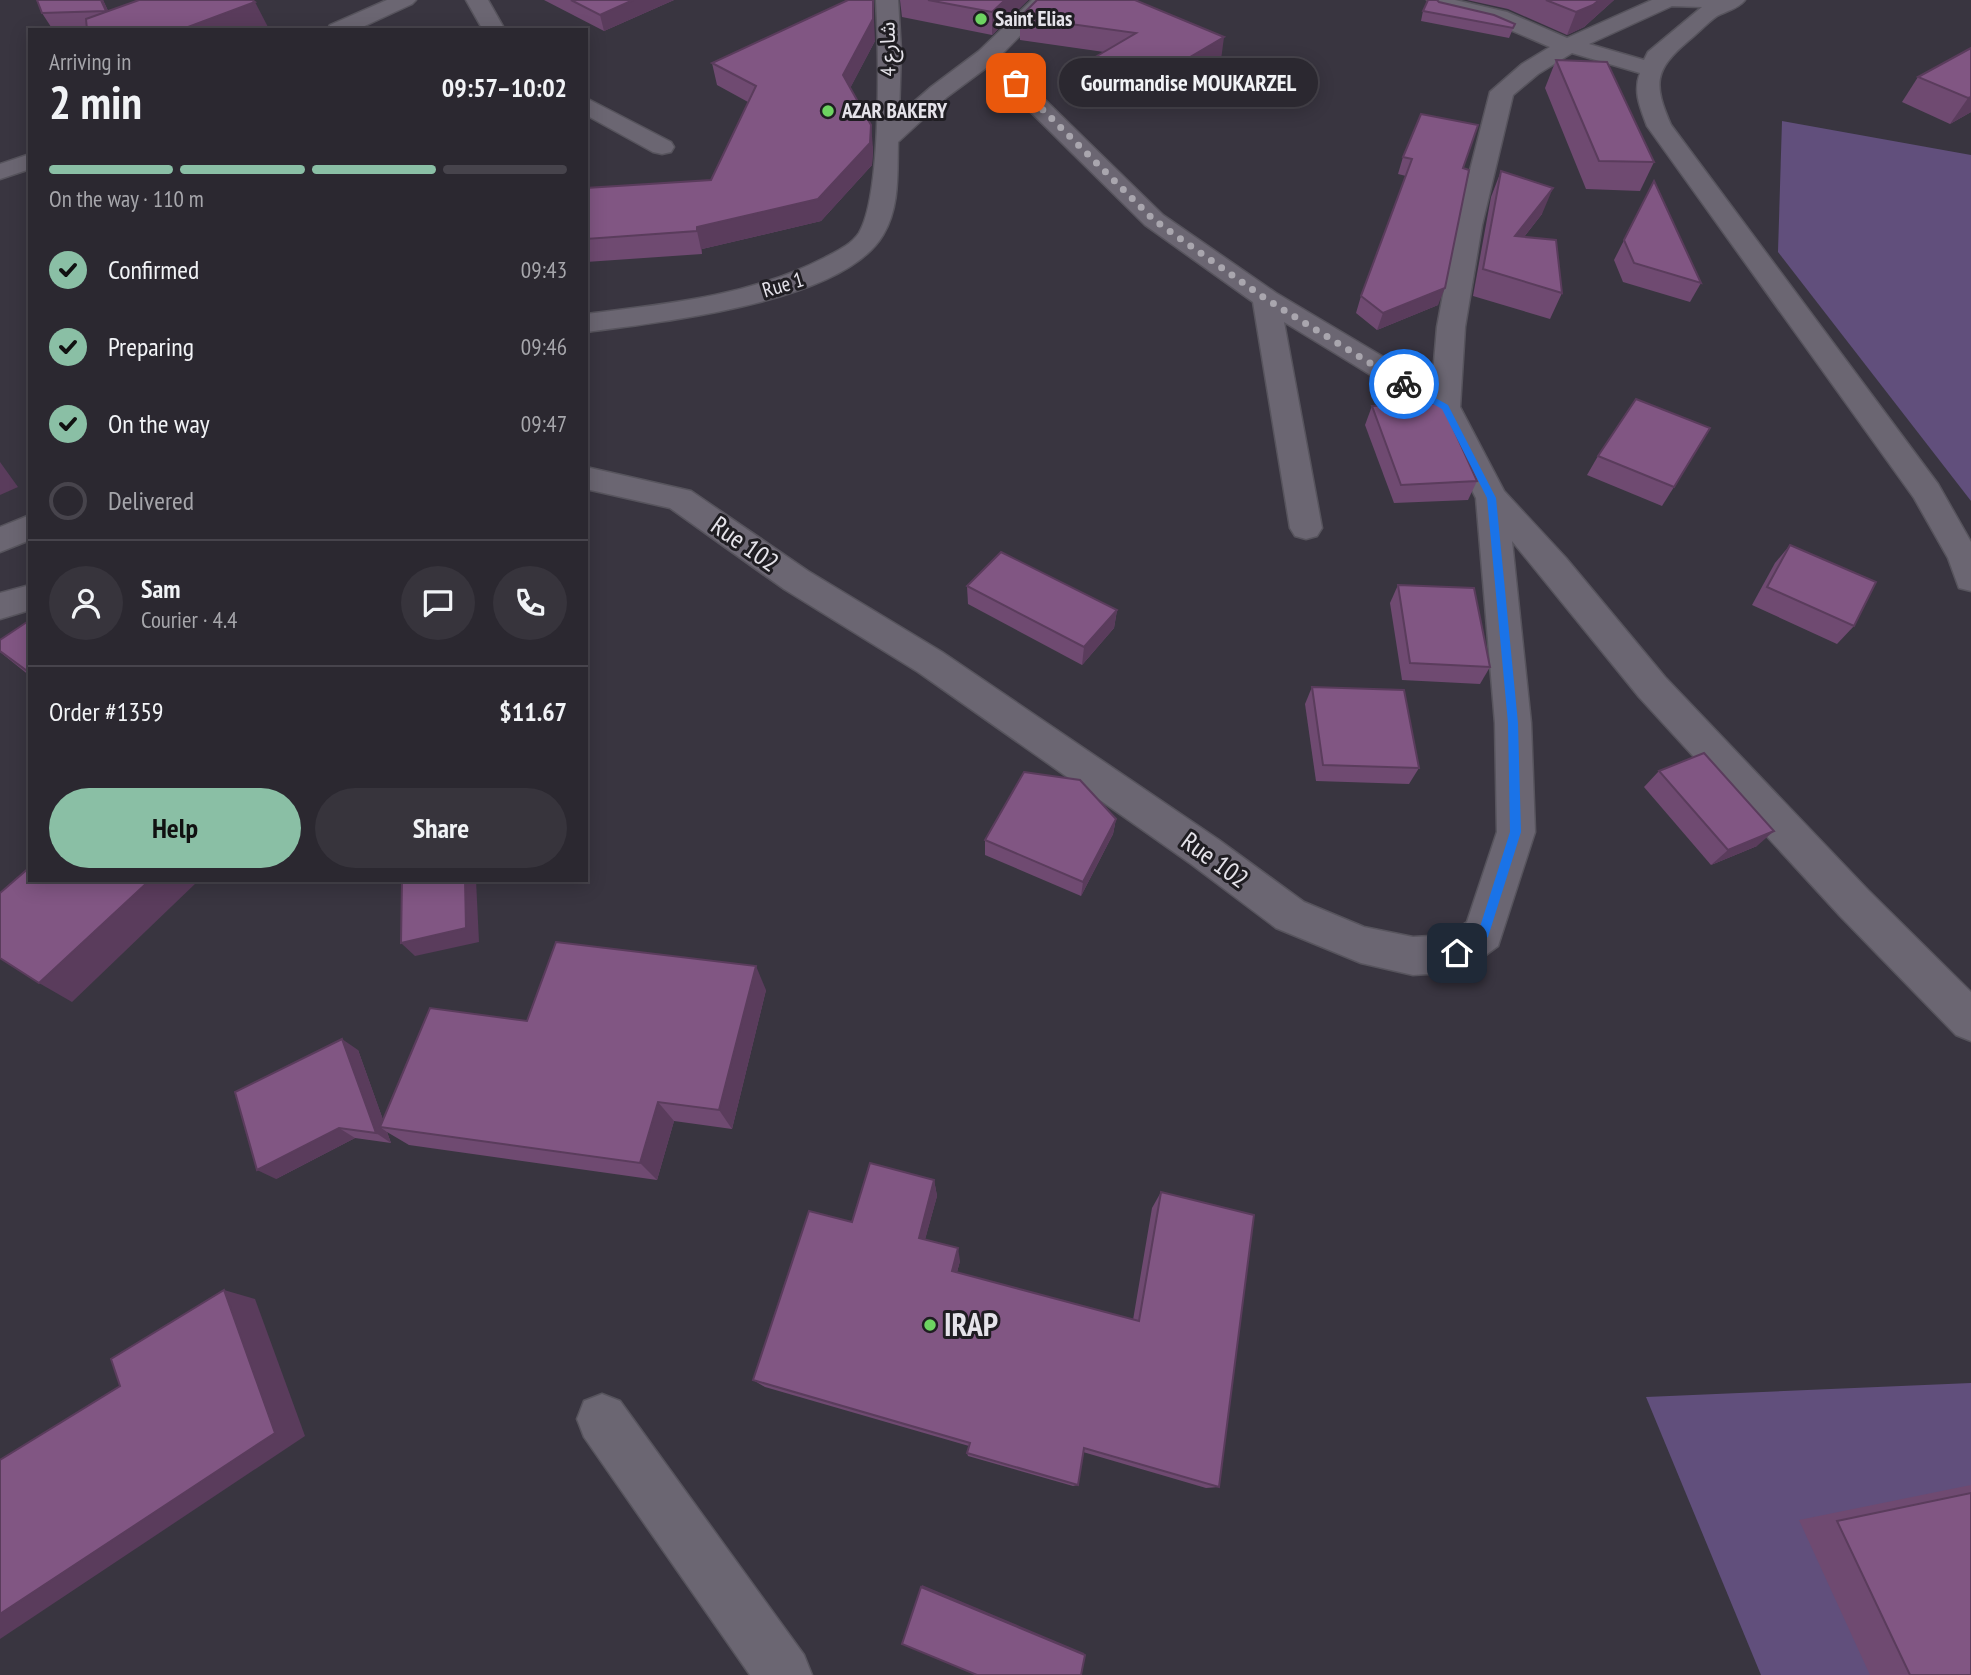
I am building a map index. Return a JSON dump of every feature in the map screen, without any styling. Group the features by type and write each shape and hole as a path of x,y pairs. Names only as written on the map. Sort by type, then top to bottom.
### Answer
{"street":[{"path":"342,28 405,0"},
{"path":"477,0 493,28"},
{"name":"شارع 4","path":"887,0 890,51 887,139"},
{"path":"887,139 939,92 987,56 1044,0"},
{"path":"1438,0 1499,17 1549,40 1652,69"},
{"path":"1445,407 1451,327 1469,225 1502,92 1531,69 1568,46 1669,0 1732,1"},
{"path":"1732,1 1709,12 1656,57 1647,85 1649,102 1659,127 1927,492 1964,558 1971,579"},
{"path":"987,56 1154,220 1266,299 1445,407 1492,498 1554,567 1652,687 1854,903 1971,1021"},
{"path":"588,106 662,147"},
{"name":"Rue 1","path":"588,323 688,310 758,293 818,274 862,246 878,220 884,197 887,139"},
{"path":"0,172 28,162"},
{"path":"1266,299 1306,528"},
{"name":"Rue 102","path":"588,478 680,499 796,580 930,662 1205,852 1290,915 1361,945 1413,956 1457,953 1484,933 1516,832 1513,723 1492,498"},
{"path":"0,540 28,527"},
{"path":"0,606 28,598"},
{"path":"602,1419 784,1675"}],"shaded area":[{"path":"1782,121 1971,155 1971,501 1778,252"},
{"path":"1971,1383 1971,1675 1761,1675 1646,1397"}],"building":[{"path":"37,0 101,0 106,11 42,13"},
{"path":"139,0 255,2 185,28 87,28 86,19"},
{"path":"571,0 633,0 600,15"},
{"path":"848,0 873,0 873,19 843,75 871,125 870,143 818,199 697,227 697,231 588,239 588,188 711,180 756,86 712,63"},
{"path":"928,0 1005,0 992,12"},
{"path":"1037,0 1135,0 1224,37 1151,80 1097,56 1136,33 1020,17"},
{"path":"1428,0 1494,15 1515,24 1513,28 1423,11"},
{"path":"1546,0 1599,0 1576,12"},
{"path":"1971,48 1971,97 1918,77"},
{"path":"1556,60 1607,62 1654,162 1599,161"},
{"path":"1421,114 1478,125 1463,168 1469,170 1445,288 1383,313 1361,296 1412,159 1403,157"},
{"path":"1501,171 1553,188 1515,236 1556,240 1562,293 1483,269"},
{"path":"1654,181 1701,283 1634,263 1624,240"},
{"path":"1636,399 1710,428 1674,487 1598,456"},
{"path":"1442,403 1477,481 1401,485 1372,406"},
{"path":"1790,545 1876,582 1854,626 1767,587"},
{"path":"1001,552 1117,610 1084,647 967,586"},
{"path":"1398,585 1474,588 1490,667 1410,663"},
{"path":"28,621 28,672 0,651 0,640"},
{"path":"1312,687 1404,690 1419,768 1323,765"},
{"path":"1704,753 1774,831 1728,850 1659,771"},
{"path":"1024,772 1080,780 1116,819 1083,882 985,840"},
{"path":"28,869 28,882 148,882 39,983 0,958 0,893"},
{"path":"402,882 465,882 466,928 401,943"},
{"path":"556,942 756,966 719,1110 658,1102 640,1163 380,1127 430,1008 527,1021"},
{"path":"342,1039 376,1133 339,1128 257,1170 235,1092"},
{"path":"870,1163 934,1180 919,1238 958,1248 952,1271 1139,1321 1161,1192 1254,1215 1219,1487 1084,1448 1078,1485 967,1453 970,1443 753,1380 809,1211 852,1222"},
{"path":"224,1290 275,1433 0,1614 0,1460 120,1386 111,1359"},
{"path":"1971,1493 1971,1675 1910,1675 1837,1521"},
{"path":"921,1587 1085,1655 1081,1675 977,1675 902,1644"}],"way so far":[{"path":"1016,83 1154,220 1266,299 1404,384"}],"place":[{"name":"Saint Elias","path":"981,19"},
{"name":"Gourmandise MOUKARZEL","path":"1016,83"},
{"name":"AZAR BAKERY","path":"828,111"},
{"name":"IRAP","path":"930,1325"}],"route":[{"path":"1404,384 1445,407 1492,498 1513,723 1516,832 1484,933 1457,953"}]}
